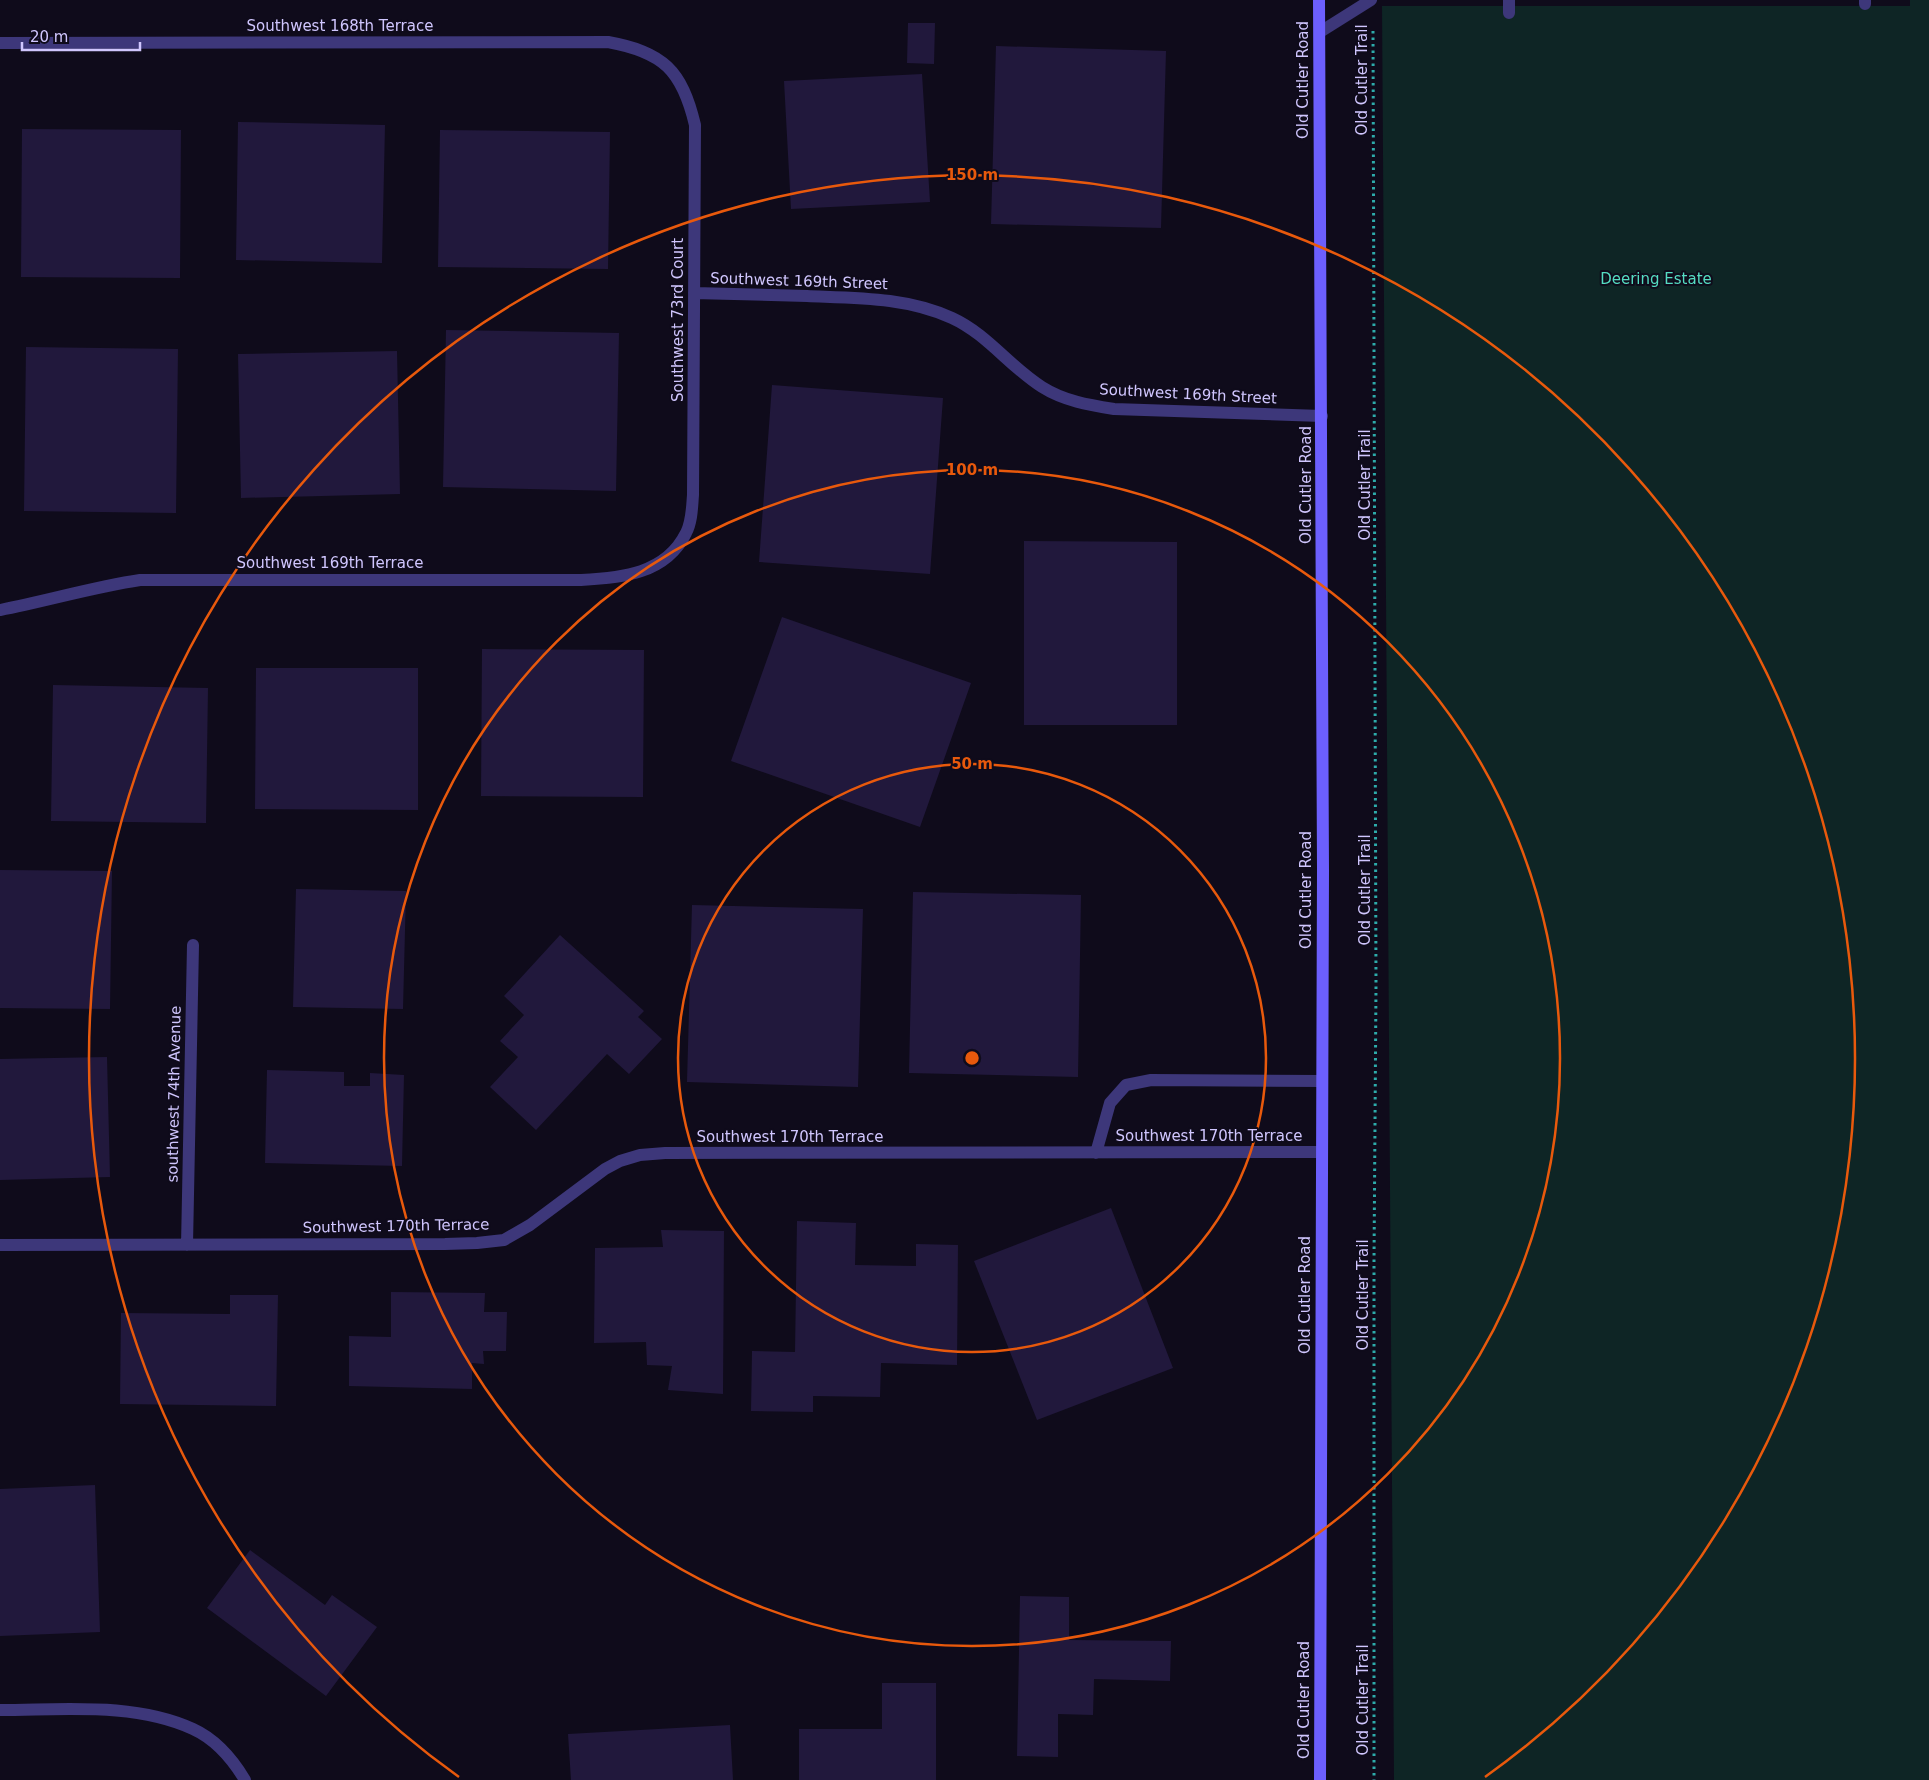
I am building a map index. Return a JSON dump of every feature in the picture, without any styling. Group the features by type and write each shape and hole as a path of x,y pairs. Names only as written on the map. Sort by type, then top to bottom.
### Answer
{"main road":[{"name":"Old Cutler Road","path":"1319,0 1322,416 1320,1780"}],"street":[{"path":"1320,32 1371,0"},
{"path":"1509,0 1509,13"},
{"name":"Southwest 168th Terrace","path":"0,43 608,42 626,45 646,52 660,59 673,71"},
{"name":"Southwest 73rd Court","path":"660,563 675,549 686,532 691,514 693,495 695,125 688,99 673,71"},
{"name":"Southwest 169th Street","path":"694,293 863,298 900,302 928,308 954,319 977,333 1043,388 1064,398 1087,405 1114,409 1322,416"},
{"name":"Southwest 169th Terrace","path":"0,610 103,586 140,580 581,580 616,578 640,572 660,563"},
{"name":"southwest 74th Avenue","path":"187,1245 193,944"},
{"name":"Southwest 170th Terrace","path":"1096,1153 1110,1103 1126,1085 1151,1080 1322,1081"},
{"name":"Southwest 170th Terrace","path":"0,1245 445,1244 504,1240 530,1225 605,1169 640,1154 1322,1152"},
{"path":"0,1710 105,1710 135,1713 168,1720 195,1730 219,1747 237,1767 244,1780"}],"path":[{"name":"Old Cutler Trail","path":"1373,29 1376,828 1374,1780"}],"green space":[{"name":"Deering Estate","path":"1910,0 1929,0 1929,1780 1394,1780 1382,6 1910,6"}],"building":[{"path":"908,23 935,23 934,64 907,63"},
{"path":"996,46 1166,51 1161,228 991,224"},
{"path":"922,74 930,202 791,209 784,81"},
{"path":"238,122 385,125 382,263 236,260"},
{"path":"22,129 181,130 180,278 21,277"},
{"path":"440,130 610,132 608,269 438,267"},
{"path":"446,330 619,333 616,491 443,487"},
{"path":"26,347 178,349 176,513 24,511"},
{"path":"397,351 400,494 241,498 238,354"},
{"path":"772,385 943,398 930,574 759,562"},
{"path":"1024,541 1177,542 1177,725 1024,725"},
{"path":"782,617 971,683 920,827 731,761"},
{"path":"482,649 644,650 643,797 481,796"},
{"path":"256,668 418,668 418,810 255,809"},
{"path":"53,685 208,688 206,823 51,821"},
{"path":"0,870 112,871 110,1009 0,1008"},
{"path":"296,889 406,891 403,1009 293,1007"},
{"path":"913,892 1081,895 1078,1077 909,1073"},
{"path":"692,905 863,909 858,1087 687,1082"},
{"path":"560,935 644,1011 638,1017 662,1039 629,1074 607,1054 536,1130 490,1087 518,1057 500,1041 524,1015 504,996"},
{"path":"107,1057 110,1177 0,1180 0,1059"},
{"path":"267,1070 344,1072 344,1086 370,1086 370,1073 404,1075 402,1166 265,1163"},
{"path":"1111,1208 1173,1368 1037,1420 974,1261"},
{"path":"797,1221 856,1223 855,1265 916,1266 916,1244 958,1245 957,1365 881,1363 880,1397 813,1396 813,1412 751,1411 752,1351 795,1352"},
{"path":"661,1230 724,1231 723,1394 668,1390 672,1366 647,1365 646,1342 594,1343 595,1248 663,1247"},
{"path":"391,1292 485,1293 484,1312 507,1312 506,1351 483,1351 484,1364 472,1363 472,1389 349,1386 349,1336 391,1337"},
{"path":"230,1295 278,1295 276,1406 120,1404 121,1313 230,1314"},
{"path":"95,1485 100,1632 0,1636 0,1489"},
{"path":"250,1550 325,1605 332,1595 377,1627 326,1696 207,1608"},
{"path":"1020,1596 1069,1597 1069,1640 1171,1641 1170,1681 1094,1679 1093,1715 1058,1714 1058,1757 1017,1756"},
{"path":"882,1683 936,1683 936,1780 799,1780 799,1729 882,1729"},
{"path":"730,1725 733,1780 571,1780 568,1734"}]}
